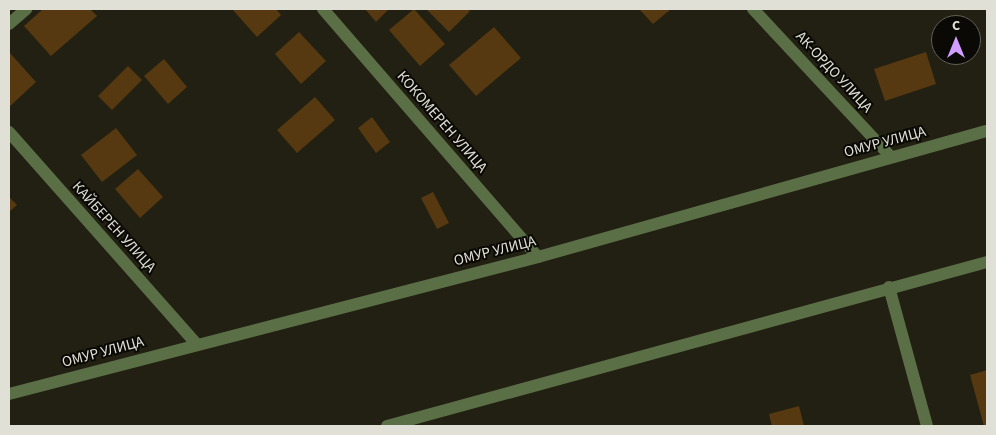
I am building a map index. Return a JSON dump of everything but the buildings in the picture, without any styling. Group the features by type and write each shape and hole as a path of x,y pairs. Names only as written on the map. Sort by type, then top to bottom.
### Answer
{"street":[{"path":"9,24 26,9"},
{"name":"КОКОМЕРЕН УЛИЦА","path":"323,9 538,257"},
{"name":"АК-ОРДО УЛИЦА","path":"753,9 890,156"},
{"name":"КАЙБЕРЕН УЛИЦА","path":"9,132 196,343"},
{"name":"ОМУР УЛИЦА","path":"9,394 196,343 538,257 890,156 987,132"},
{"path":"387,426 889,286 987,262"},
{"path":"889,286 927,426"}]}
